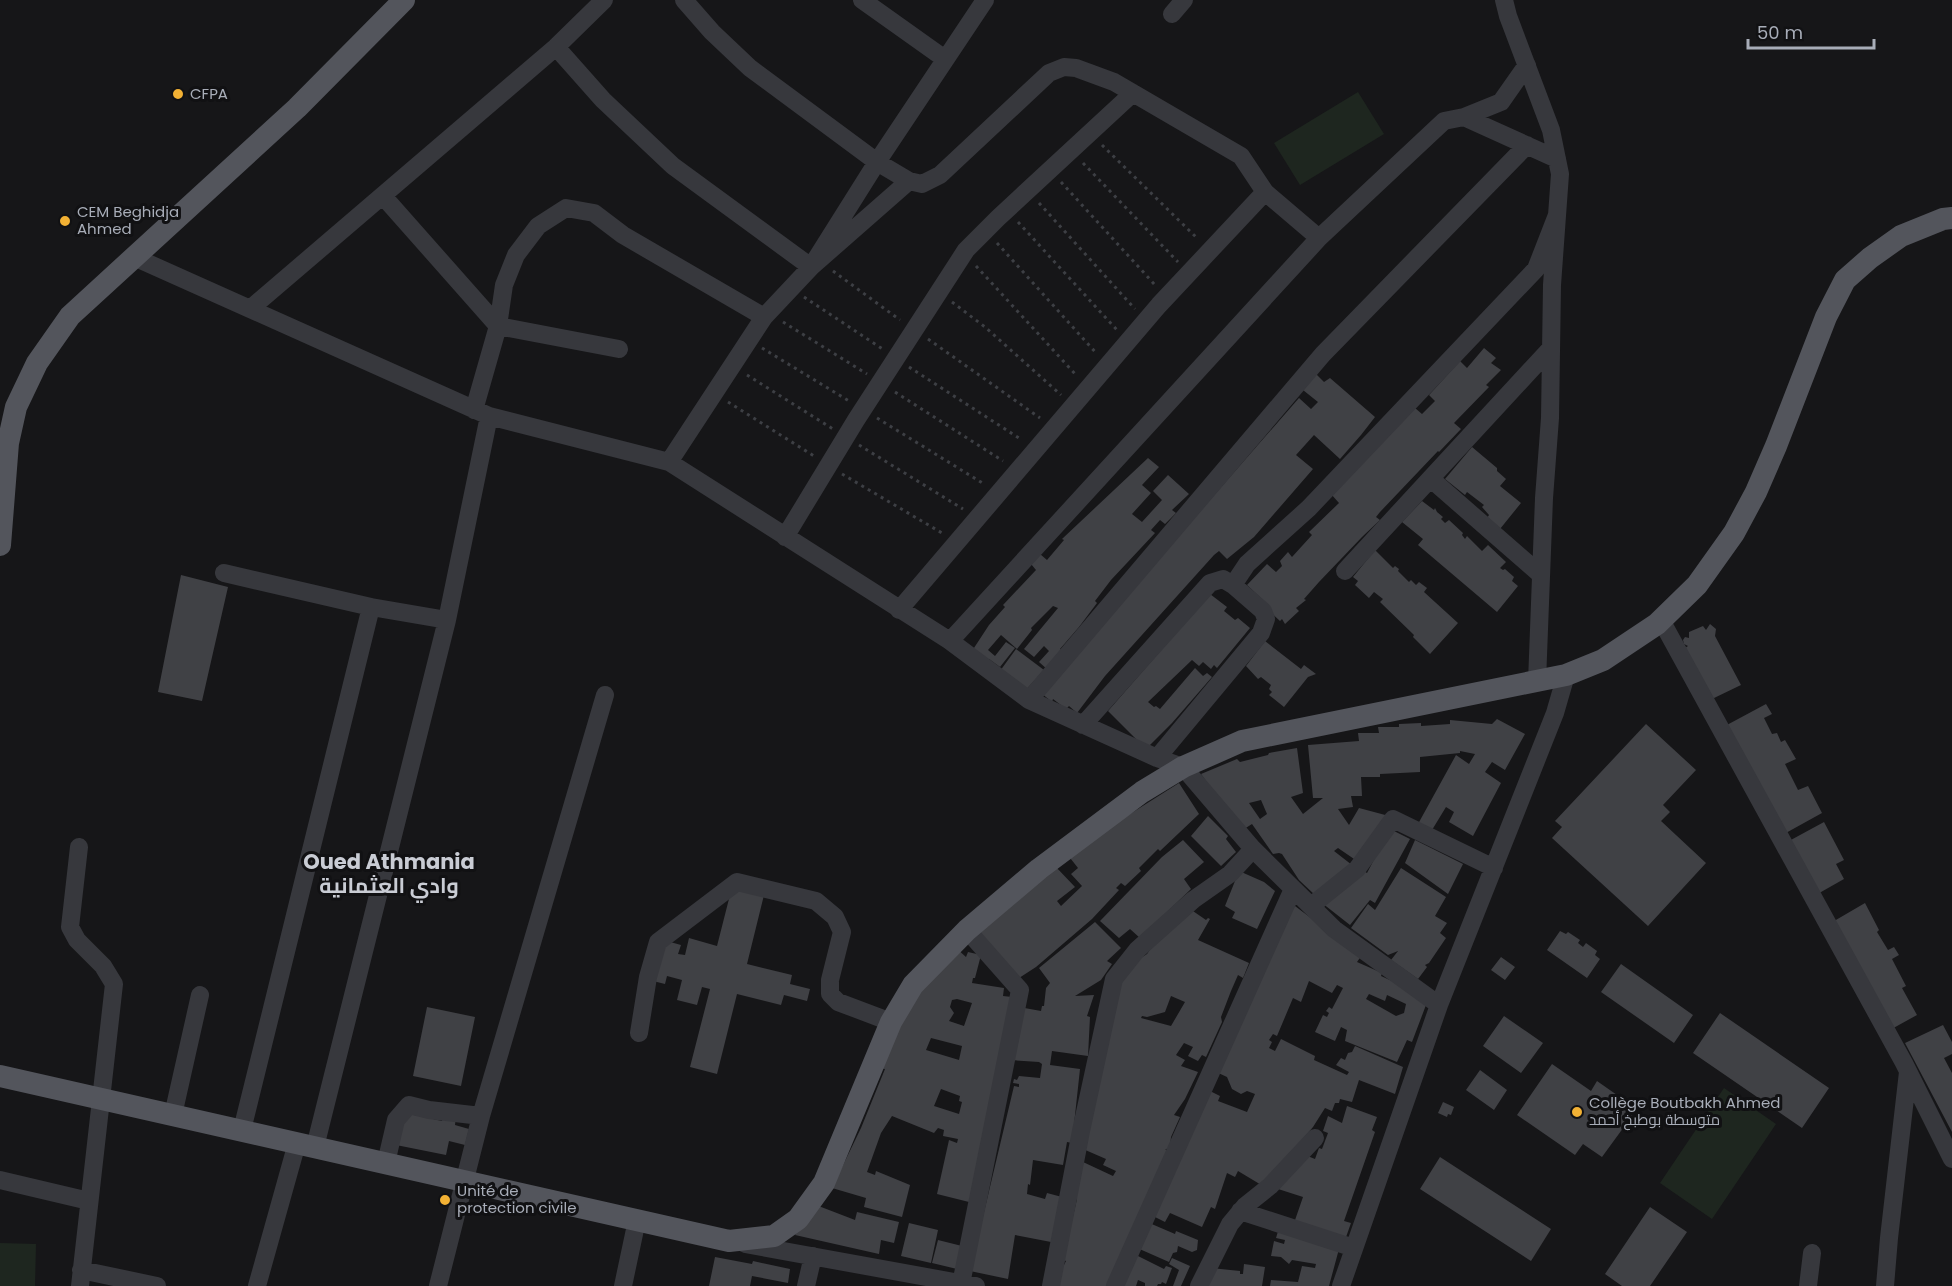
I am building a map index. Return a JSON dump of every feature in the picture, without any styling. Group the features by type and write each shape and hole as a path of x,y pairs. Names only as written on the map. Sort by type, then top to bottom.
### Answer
{"main road":[{"path":"0,545 4,442 16,407 37,363 70,316 297,108 404,0"},
{"path":"0,1076 729,1241 774,1236 798,1219 824,1183 891,1022 913,984 967,930 1039,869 1142,792 1182,767 1242,741 1566,675 1603,660 1661,620 1697,585 1734,533 1776,446 1826,317 1845,280 1870,258 1901,236 1943,219 1952,218"}],"street":[{"path":"250,309 556,46 604,0"},
{"path":"684,0 712,32 750,68 877,162 909,181 922,184 940,175 1049,73 1064,67 1076,68 1114,82 1241,156 1265,192 1319,238"},
{"path":"862,0 945,59"},
{"path":"814,264 877,162 985,0"},
{"path":"1172,14 1184,0"},
{"path":"1504,0 1551,130 1560,174 1552,285 1550,418 1537,682"},
{"path":"556,46 603,100 673,166 814,264"},
{"path":"950,641 1319,238 1444,121 1464,117 1501,102 1527,65"},
{"path":"785,537 964,253 1006,210 1133,93"},
{"path":"1464,117 1557,159"},
{"path":"1029,700 1323,354 1527,145"},
{"path":"669,462 766,315 814,264 909,181"},
{"path":"899,610 1166,297 1265,192"},
{"path":"383,196 498,326 619,349"},
{"path":"257,1286 306,1145 447,620 504,285 516,255 538,226 566,208 594,213 623,235 766,315"},
{"path":"1233,585 1247,564 1309,508 1536,269 1557,215"},
{"path":"134,258 482,413 669,462 950,641 1029,700 1182,767 1253,849 1334,929 1439,1005"},
{"path":"1345,571 1551,348"},
{"path":"1431,478 1541,575"},
{"path":"225,573 372,607 447,620"},
{"path":"1083,725 1210,583 1223,579 1263,611 1266,619 1261,633 1157,758"},
{"path":"242,1130 372,607"},
{"path":"1661,620 1908,1072 1952,1159"},
{"path":"1341,1286 1439,1005 1555,713 1566,675"},
{"path":"438,1286 481,1116 605,695"},
{"path":"1311,906 1357,869 1394,819 1494,868"},
{"path":"79,847 70,927 76,940 103,966 114,984 80,1278 157,1286"},
{"path":"1051,1286 1114,979 1137,950 1192,900 1230,874 1253,849"},
{"path":"639,1033 648,977 658,942 737,882 816,901 835,917 842,932 830,980 830,994 838,1002 891,1022"},
{"path":"1115,1286 1293,889"},
{"path":"729,1241 968,1285 1020,990 967,930"},
{"path":"173,1115 200,995"},
{"path":"1886,1286 1889,1238 1908,1072"},
{"path":"386,1163 396,1120 409,1105 429,1110 481,1116"},
{"path":"1199,1286 1230,1224 1240,1211 1270,1186 1315,1138"},
{"path":"0,1180 89,1201"},
{"path":"1240,1211 1354,1248"},
{"path":"623,1286 637,1220"},
{"path":"1808,1286 1812,1253"},
{"path":"806,1286 813,1256"}],"path":[{"path":"1090,134 1210,251"},
{"path":"1071,151 1189,273"},
{"path":"1050,170 1166,297"},
{"path":"1028,191 1145,321"},
{"path":"1006,210 1128,341"},
{"path":"986,231 1108,365"},
{"path":"964,253 1088,388"},
{"path":"814,264 960,360 1053,428"},
{"path":"791,288 1036,449"},
{"path":"939,291 985,327 1073,406"},
{"path":"766,315 880,383 1018,470"},
{"path":"749,340 998,493"},
{"path":"732,366 977,518"},
{"path":"714,393 829,466 957,542"}],"shaded area":[{"path":"1358,92 1384,134 1300,185 1274,143"},
{"path":"1724,1088 1776,1124 1712,1219 1660,1183"},
{"path":"0,1243 36,1244 35,1286 0,1286"}],"building":[{"path":"1484,348 1496,358 1491,363 1501,370 1486,385 1489,387 1454,423 1461,429 1380,512 1376,517 1380,520 1319,582 1304,599 1306,600 1296,608 1299,611 1285,624 1282,619 1280,621 1264,606 1266,603 1247,585 1267,564 1276,572 1282,566 1280,561 1288,552 1292,557 1312,535 1309,532 1339,503 1331,494 1415,408 1422,414 1435,401 1429,395 1460,361 1467,368"},
{"path":"1316,374 1324,382 1330,378 1375,417 1361,435 1340,459 1314,435 1296,455 1313,469 1254,537 1227,559 1219,551 1214,555 1105,676 1077,713 1069,706 1066,709 1053,699 1052,702 1041,693 1299,398 1311,409 1318,402 1303,390"},
{"path":"1472,447 1497,468 1497,471 1506,479 1500,486 1521,503 1500,529 1487,518 1489,515 1482,507 1484,505 1467,492 1465,495 1445,479"},
{"path":"1148,458 1159,467 1142,485 1151,493 1132,514 1142,522 1162,500 1153,491 1168,475 1189,494 1172,510 1176,513 1165,524 1160,520 1151,530 1155,533 1111,580 1095,601 1097,603 1060,649 1064,652 1048,670 1039,662 1049,651 1044,646 1034,657 1024,649 1058,608 1053,606 1031,628 1032,630 1017,649 1001,635 988,650 995,656 1006,642 1015,648 1000,667 989,659 986,662 972,651 989,625 1005,607 1003,605 1036,570 1031,564 1040,554 1047,560 1064,540 1062,539"},
{"path":"1422,501 1434,510 1435,508 1445,523 1449,520 1463,533 1465,539 1467,536 1482,551 1488,545 1506,562 1500,568 1505,569 1514,577 1512,581 1518,586 1497,612 1418,545 1423,539 1402,522"},
{"path":"1375,550 1393,568 1395,566 1399,569 1398,571 1409,582 1411,580 1416,585 1419,582 1427,588 1424,592 1458,623 1430,654 1380,602 1383,599 1374,592 1369,598 1355,585 1358,581 1353,577"},
{"path":"181,575 228,587 202,701 158,692"},
{"path":"1210,594 1227,607 1224,611 1235,620 1238,618 1250,628 1217,668 1214,665 1211,669 1203,662 1199,666 1192,660 1148,702 1160,709 1195,668 1203,676 1207,673 1212,677 1146,749 1108,711"},
{"path":"1710,624 1716,629 1715,636 1741,685 1712,699 1685,648 1688,646 1683,640 1685,637 1689,638 1689,632 1703,626 1706,630"},
{"path":"1265,641 1301,669 1304,665 1316,674 1308,677 1284,707 1269,695 1272,692 1269,689 1271,685 1261,677 1258,679 1246,666"},
{"path":"1016,649 1044,670 1024,692 1000,671"},
{"path":"1766,704 1772,714 1764,718 1772,734 1777,733 1781,742 1785,740 1796,759 1785,764 1798,790 1808,786 1822,813 1784,834 1725,726"},
{"path":"1497,719 1525,734 1505,770 1492,762 1485,772 1501,783 1473,836 1449,822 1454,812 1446,807 1432,830 1418,824 1456,755 1469,764 1475,754 1460,751 1460,753 1420,757 1420,772 1361,777 1362,796 1351,796 1353,807 1338,809 1349,825 1359,808 1389,816 1357,861 1338,848 1334,851 1352,865 1316,896 1299,880 1282,854 1273,854 1252,824 1241,831 1201,774 1237,759 1240,762 1269,753 1297,748 1303,793 1291,797 1303,814 1323,798 1313,798 1308,745 1359,741 1358,733 1379,733 1378,727 1399,727 1399,724 1421,723 1421,726 1450,724 1450,720 1492,724","holes":["1261,800 1267,814 1260,819 1249,803"]},
{"path":"1646,724 1696,770 1663,805 1670,812 1661,821 1706,863 1648,926 1552,838 1562,827 1555,821"},
{"path":"1179,783 1199,814 1160,851 1158,849 1139,868 1141,871 1125,886 1121,883 1116,888 1119,890 1092,919 1036,967 1016,980 970,933 1055,866 1075,887 1057,901 1061,906 1082,886 1071,874 1078,868 1067,854"},
{"path":"1208,816 1228,836 1226,839 1236,852 1221,866 1191,836"},
{"path":"1824,822 1844,860 1836,864 1844,879 1814,896 1789,841"},
{"path":"1390,829 1410,839 1375,903 1370,900 1350,925 1322,903 1360,869 1367,873"},
{"path":"1183,840 1204,862 1184,879 1191,889 1140,938 1130,929 1119,938 1100,921 1162,857"},
{"path":"1415,840 1463,864 1448,894 1405,863"},
{"path":"1401,868 1446,897 1435,916 1447,923 1440,933 1446,938 1429,963 1425,965 1427,967 1418,979 1391,960 1398,951 1388,955 1351,928 1368,904 1375,910"},
{"path":"1239,871 1264,882 1275,891 1257,929 1232,918 1235,912 1225,906"},
{"path":"732,887 764,895 747,964 792,975 790,984 810,989 807,1001 784,995 781,1005 737,994 717,1074 690,1067 710,989 702,987 697,1005 677,1000 682,980 667,976 665,984 653,981 663,940 681,945 678,954 685,955 689,938 717,946"},
{"path":"1865,903 1879,930 1877,932 1888,950 1894,947 1899,955 1892,959 1906,986 1902,988 1917,1015 1888,1031 1829,924"},
{"path":"1295,906 1336,937 1364,952 1357,962 1382,973 1381,976 1426,1005 1412,1042 1407,1040 1397,1062 1345,1041 1347,1030 1341,1027 1335,1041 1315,1032 1323,1015 1327,1017 1329,1013 1326,1011 1329,1007 1332,1009 1343,988 1337,985 1332,993 1309,981 1301,1002 1293,998 1277,1036 1273,1034 1269,1040 1272,1042 1269,1048 1275,1051 1281,1039 1315,1056 1314,1060 1347,1075 1349,1072 1336,1065 1341,1058 1345,1060 1355,1046 1403,1067 1395,1094 1359,1080 1352,1102 1340,1099 1339,1103 1335,1103 1332,1111 1325,1108 1313,1127 1263,1186 1238,1171 1235,1177 1227,1173 1215,1209 1211,1207 1202,1227 1170,1213 1165,1222 1151,1215 1206,1089 1220,1096 1218,1101 1247,1112 1255,1094 1247,1091 1241,1094 1232,1089 1227,1077 1214,1071 1274,936","holes":["1369,994 1385,1001 1387,995 1406,1004 1404,1013 1396,1016 1366,999"]},
{"path":"1190,909 1206,920 1210,919 1198,940 1249,963 1243,978 1238,975 1221,1017 1222,1022 1206,1057 1202,1055 1198,1061 1188,1056 1193,1047 1184,1043 1176,1055 1185,1060 1181,1066 1198,1072 1185,1099 1174,1115 1180,1117 1171,1137 1170,1147 1165,1150 1167,1150 1111,1286 1057,1286 1060,1263 1064,1265 1066,1261 1063,1260 1077,1199 1072,1198 1083,1162 1113,1176 1116,1171 1103,1165 1106,1159 1083,1149 1120,986 1133,963 1147,954 1156,941","holes":["1171,996 1185,1002 1171,1026 1141,1018 1165,1012"]},
{"path":"1095,922 1121,948 1107,961 1112,964 1101,980 1075,996 1094,995 1087,1016 1090,1017 1088,1056 1052,1051 1050,1065 1080,1069 1072,1143 1067,1142 1063,1165 1033,1160 1030,1185 1028,1184 1027,1194 1045,1199 1047,1193 1062,1197 1051,1242 1015,1235 1008,1279 970,1271 1014,1086 1019,1087 1019,1084 1013,1083 1014,1079 1017,1080 1019,1076 1040,1078 1042,1064 1039,1062 1010,1060 1019,1007 1041,1011 1044,1006 1046,988 1050,983 1039,968"},
{"path":"1560,931 1566,934 1568,932 1580,940 1578,943 1583,947 1586,943 1597,951 1595,955 1600,959 1587,978 1547,950"},
{"path":"956,948 966,957 968,952 981,955 972,983 1004,988 1003,996 1012,997 973,1203 937,1194 949,1140 957,1143 958,1139 943,1136 944,1130 938,1128 934,1133 892,1116 881,1133 867,1172 875,1175 876,1171 910,1185 902,1217 864,1207 866,1198 832,1188 861,1128 885,1069 879,1068 890,1043 923,987","holes":["952,1000 972,1003 964,1026 949,1021 954,1013 950,1007","931,1038 962,1046 959,1060 926,1050","941,1089 960,1096 959,1101 962,1102 959,1114 934,1106"]},
{"path":"1501,957 1515,967 1505,980 1491,970"},
{"path":"1621,964 1693,1015 1674,1043 1601,992"},
{"path":"427,1007 475,1017 461,1086 413,1076"},
{"path":"1720,1013 1829,1088 1802,1128 1693,1053"},
{"path":"1504,1016 1543,1043 1521,1073 1483,1046"},
{"path":"1943,1025 1952,1042 1952,1054 1944,1058 1952,1073 1952,1132 1905,1043"},
{"name":"Collège Boutbakh Ahmed متوسطة بوطبخ أحمد","path":"1552,1064 1591,1091 1597,1081 1637,1109 1602,1157 1583,1144 1575,1155 1517,1115"},
{"path":"1480,1070 1507,1090 1494,1110 1466,1090"},
{"path":"1443,1102 1454,1107 1451,1115 1448,1114 1447,1117 1438,1113"},
{"path":"1347,1106 1377,1117 1372,1130 1375,1132 1344,1221 1351,1223 1345,1240 1294,1223 1303,1197 1275,1188 1305,1155 1315,1159 1328,1133 1323,1131 1328,1116 1342,1123"},
{"path":"410,1114 442,1121 444,1114 456,1116 455,1125 469,1129 465,1145 449,1141 446,1155 396,1145 403,1116"},
{"path":"1440,1157 1551,1229 1531,1261 1420,1189"},
{"path":"816,1205 855,1220 857,1212 899,1222 894,1243 881,1240 879,1254 795,1235"},
{"path":"1650,1207 1687,1232 1650,1286 1622,1286 1605,1274"},
{"path":"1147,1222 1175,1234 1176,1231 1198,1240 1197,1250 1192,1252 1178,1246 1177,1252 1173,1253 1169,1262 1135,1247"},
{"path":"909,1223 938,1230 931,1263 901,1256"},
{"path":"1279,1228 1339,1249 1329,1286 1270,1286 1271,1280 1298,1282 1302,1266 1315,1268 1316,1264 1292,1260 1289,1264 1281,1257 1271,1256 1274,1241 1284,1244 1285,1240 1276,1238"},
{"path":"938,1240 962,1246 957,1269 932,1263"},
{"path":"1134,1254 1164,1269 1166,1266 1172,1268 1166,1284 1162,1282 1157,1286 1145,1286 1145,1283 1138,1280 1136,1286 1124,1286"},
{"path":"715,1257 752,1264 753,1261 790,1269 788,1283 752,1276 750,1286 709,1286"},
{"path":"1172,1258 1190,1266 1181,1286 1173,1286 1179,1270 1169,1264"},
{"path":"1244,1264 1265,1267 1262,1286 1208,1286 1211,1268 1240,1271 1240,1274 1243,1274"}],"place":[{"name":"CFPA","path":"178,94"},
{"name":"CEM Beghidja Ahmed","path":"65,221"},
{"name":"Collège Boutbakh Ahmed متوسطة بوطبخ أحمد","path":"1577,1112"},
{"name":"Unité de protection civile","path":"445,1200"}],"district":[{"name":"Oued Athmania وادي العثمانية","path":"389,874"}]}
